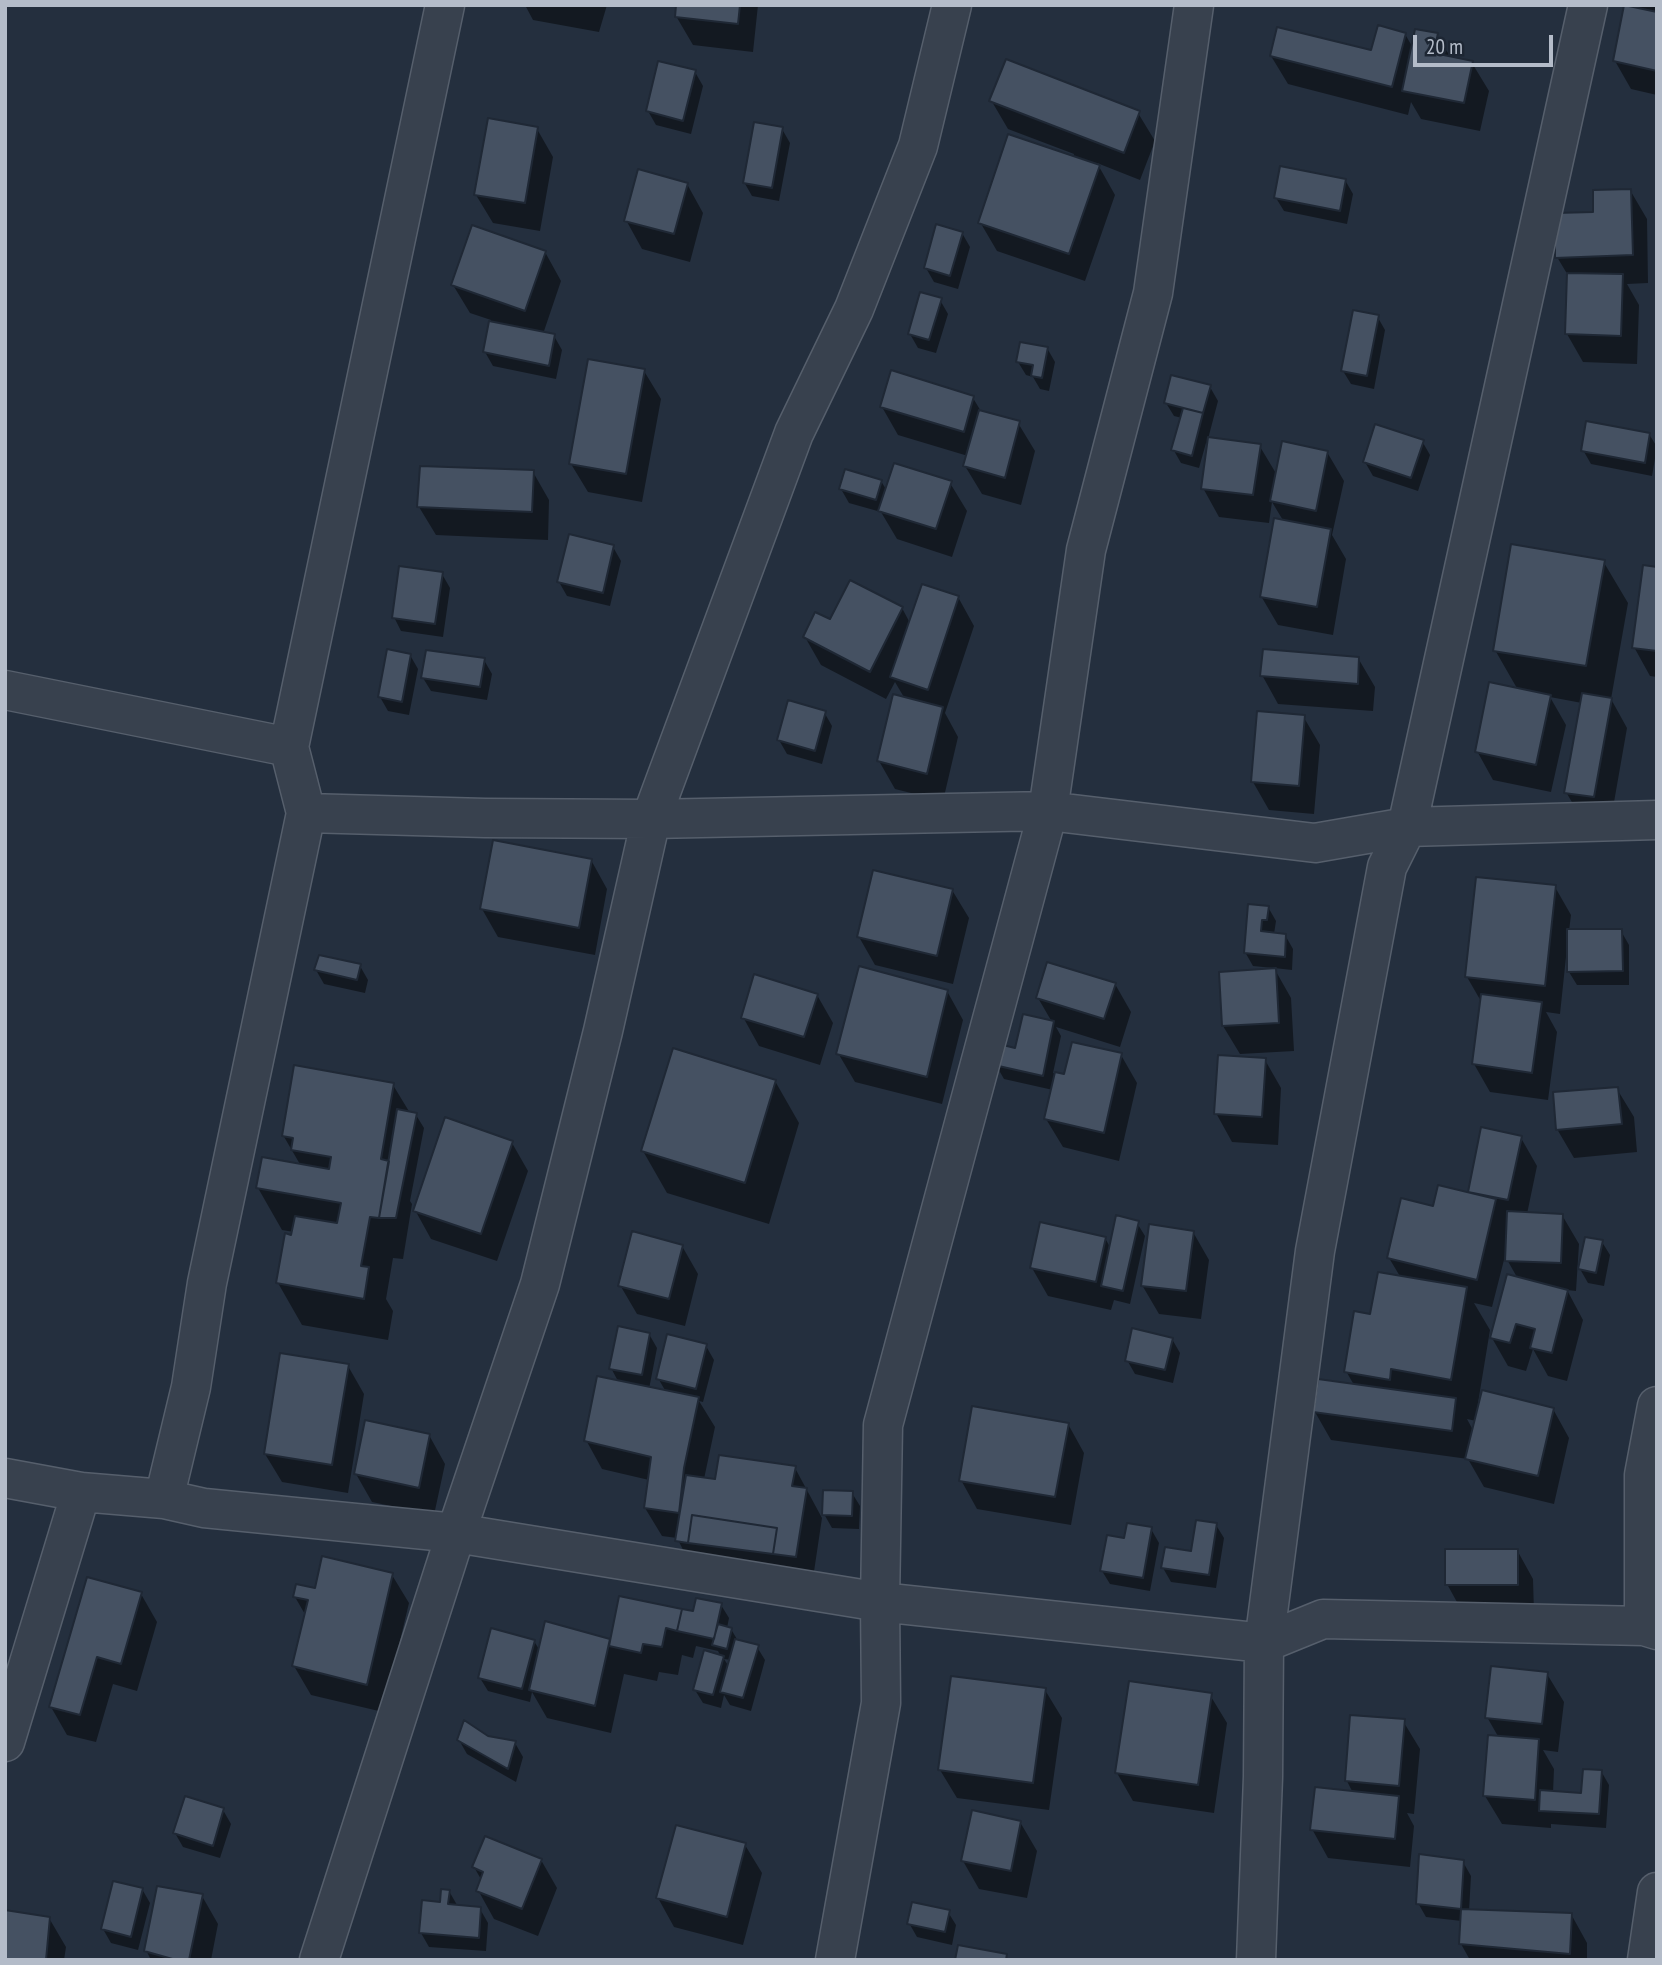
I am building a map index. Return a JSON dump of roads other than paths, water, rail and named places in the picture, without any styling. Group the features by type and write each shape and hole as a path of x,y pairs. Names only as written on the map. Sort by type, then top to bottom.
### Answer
{"street":[{"path":"164,1499 191,1387 207,1283 306,813 289,747 445,5"},
{"path":"319,1960 456,1533 540,1284 603,1031 651,819 794,433 854,310 918,146 952,5"},
{"path":"835,1960 881,1703 883,1425 1048,811 1086,550 1153,293 1194,5"},
{"path":"1256,1960 1263,1777 1264,1643 1315,1251 1387,867 1407,827 1588,5"},
{"path":"5,690 289,747"},
{"path":"306,813 651,819 1048,811 1315,843 1407,827 1657,820"},
{"path":"5,1478 81,1492 164,1499 204,1508 456,1533 880,1602 1264,1643 1323,1619 1650,1628 1644,1475 1657,1406"},
{"path":"5,1742 81,1492"},
{"path":"1647,1960 1657,1892"}]}
